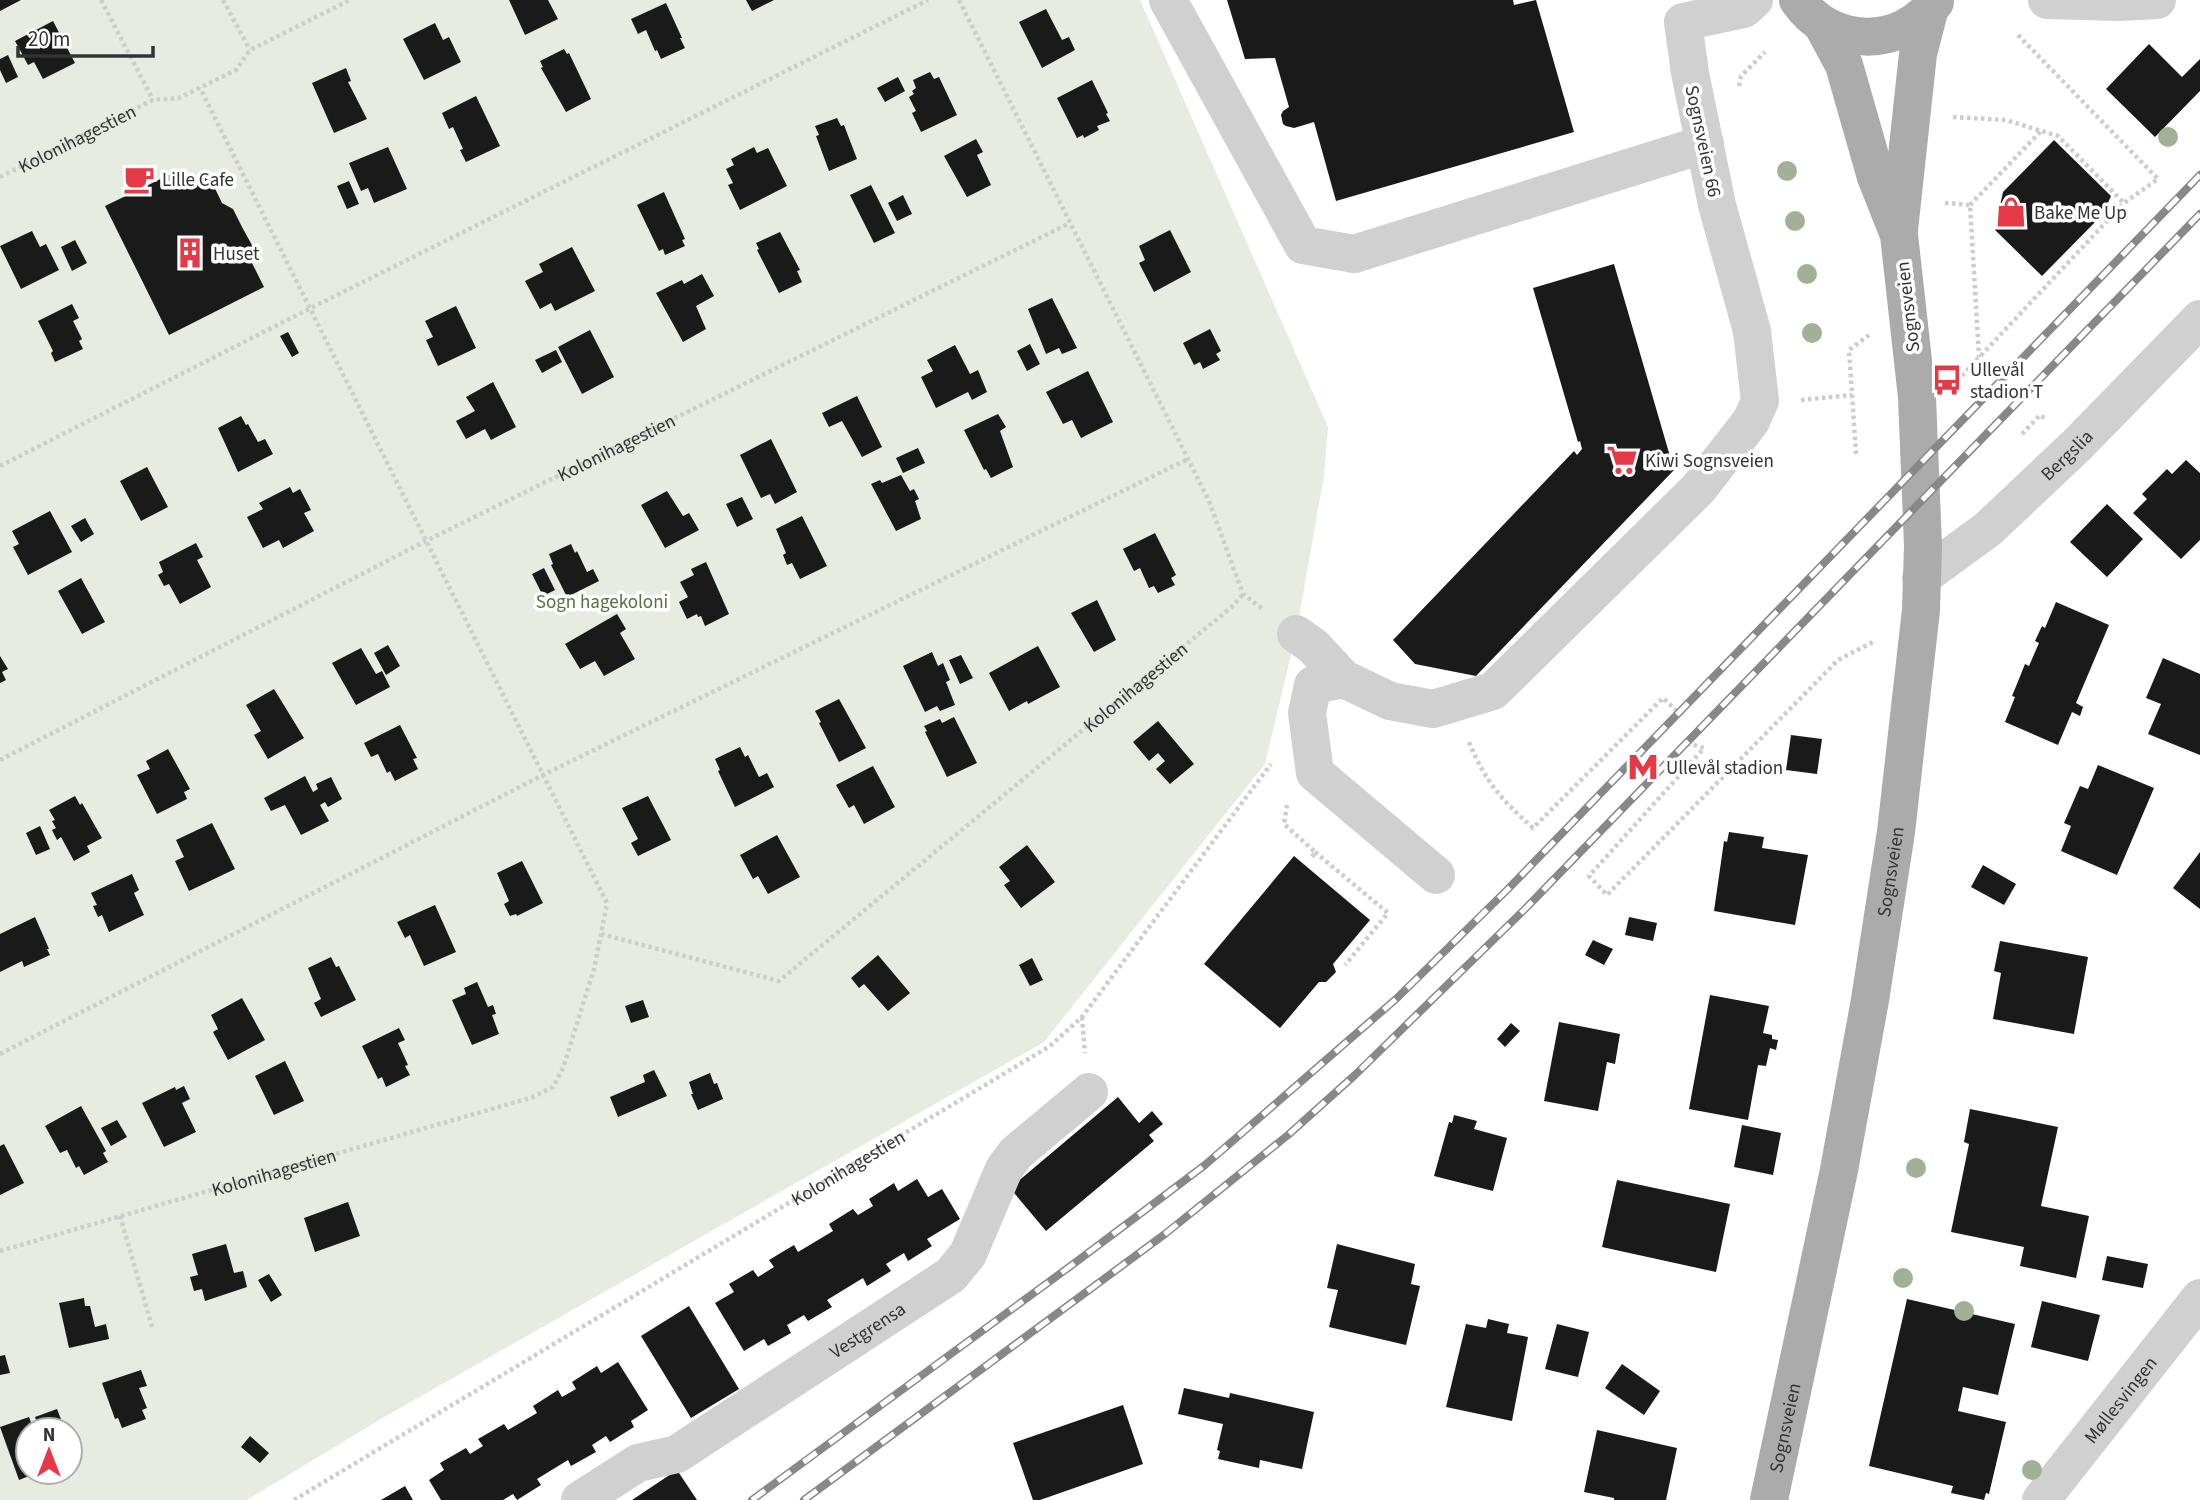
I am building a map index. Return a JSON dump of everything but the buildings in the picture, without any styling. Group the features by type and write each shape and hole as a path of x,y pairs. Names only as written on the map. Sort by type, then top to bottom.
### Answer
{"main road":[{"path":"1811,13 1844,35 1867,38 1889,35 1910,26 1933,5"},
{"name":"Sognsveien","path":"1769,1500 1839,1170 1870,1000 1904,765 1921,610 1922,562 1917,397 1899,235 1918,54 1933,5"},
{"name":"Sognsveien","path":"1811,13 1844,65 1876,177 1899,235"}],"street":[{"path":"1168,0 1303,245 1354,254 1705,144"},
{"name":"Sognsveien 66","path":"1344,679 1390,701 1433,709 1493,691 1698,489 1751,421 1760,401 1752,331 1717,205 1680,11 1744,9 1754,0"},
{"path":"2047,0 2157,0"},
{"name":"Bergslia","path":"1922,562 1988,529 2077,445 2200,319"},
{"path":"1296,634 1313,646 1344,679"},
{"path":"1344,679 1313,685 1307,713 1315,773 1436,875"},
{"name":"Vestgrensa","path":"580,1500 638,1463 677,1454 951,1275 968,1254 1004,1169 1016,1153 1089,1092"},
{"name":"Møllesvingen","path":"2041,1500 2200,1298"}],"path":[{"name":"Kolonihagestien","path":"101,0 153,100"},
{"path":"223,0 250,50"},
{"name":"Kolonihagestien","path":"0,177 153,100 179,98 236,70 250,50 350,0"},
{"path":"0,466 928,0"},
{"path":"959,0 1209,501 1243,594 1296,634"},
{"path":"1953,386 2124,203 2158,179 2016,32"},
{"name":"Kolonihagestien","path":"0,1251 533,1097 553,1087 563,1068 594,969 607,903 200,88"},
{"path":"1945,116 2006,120 2058,136 2124,203"},
{"path":"1979,358 1970,205 2041,131"},
{"path":"1945,203 1970,205"},
{"name":"Kolonihagestien","path":"0,760 426,541 1070,223"},
{"path":"1856,454 1849,350 1870,335"},
{"path":"1797,401 1852,395"},
{"path":"0,1054 543,775 1188,459"},
{"name":"Kolonihagestien","path":"601,934 779,981 1223,614 1243,594"},
{"path":"1687,743 1704,748 1589,876 1607,895 1838,660 1877,640"},
{"path":"1469,742 1485,778 1506,803 1534,828 1663,698 1679,713"},
{"name":"Kolonihagestien","path":"294,1500 1050,1046 1082,1017 1276,756 1311,735"},
{"path":"1315,852 1388,913 1345,965"},
{"path":"120,1216 153,1330"}],"green space":[{"name":"Sogn hagekoloni","path":"0,0 1140,0 1328,427 1324,475 1296,634 1265,764 1044,1042 386,1416 247,1500 0,1500"}],"railway":[{"path":"752,1500 1205,1165 1396,999 1507,890 2200,175"},
{"path":"804,1500 1165,1234 1288,1135 1355,1075 1526,908 2200,214"}],"place":[{"name":"Lille Cafe","path":"139,179"},
{"name":"Bake Me Up","path":"2011,212"},
{"name":"Huset","path":"190,253"},
{"name":"Ullevål stadion T","path":"1947,380"},
{"name":"Kiwi Sognsveien","path":"1622,460"},
{"name":"Ullevål stadion","path":"1643,767"}]}
